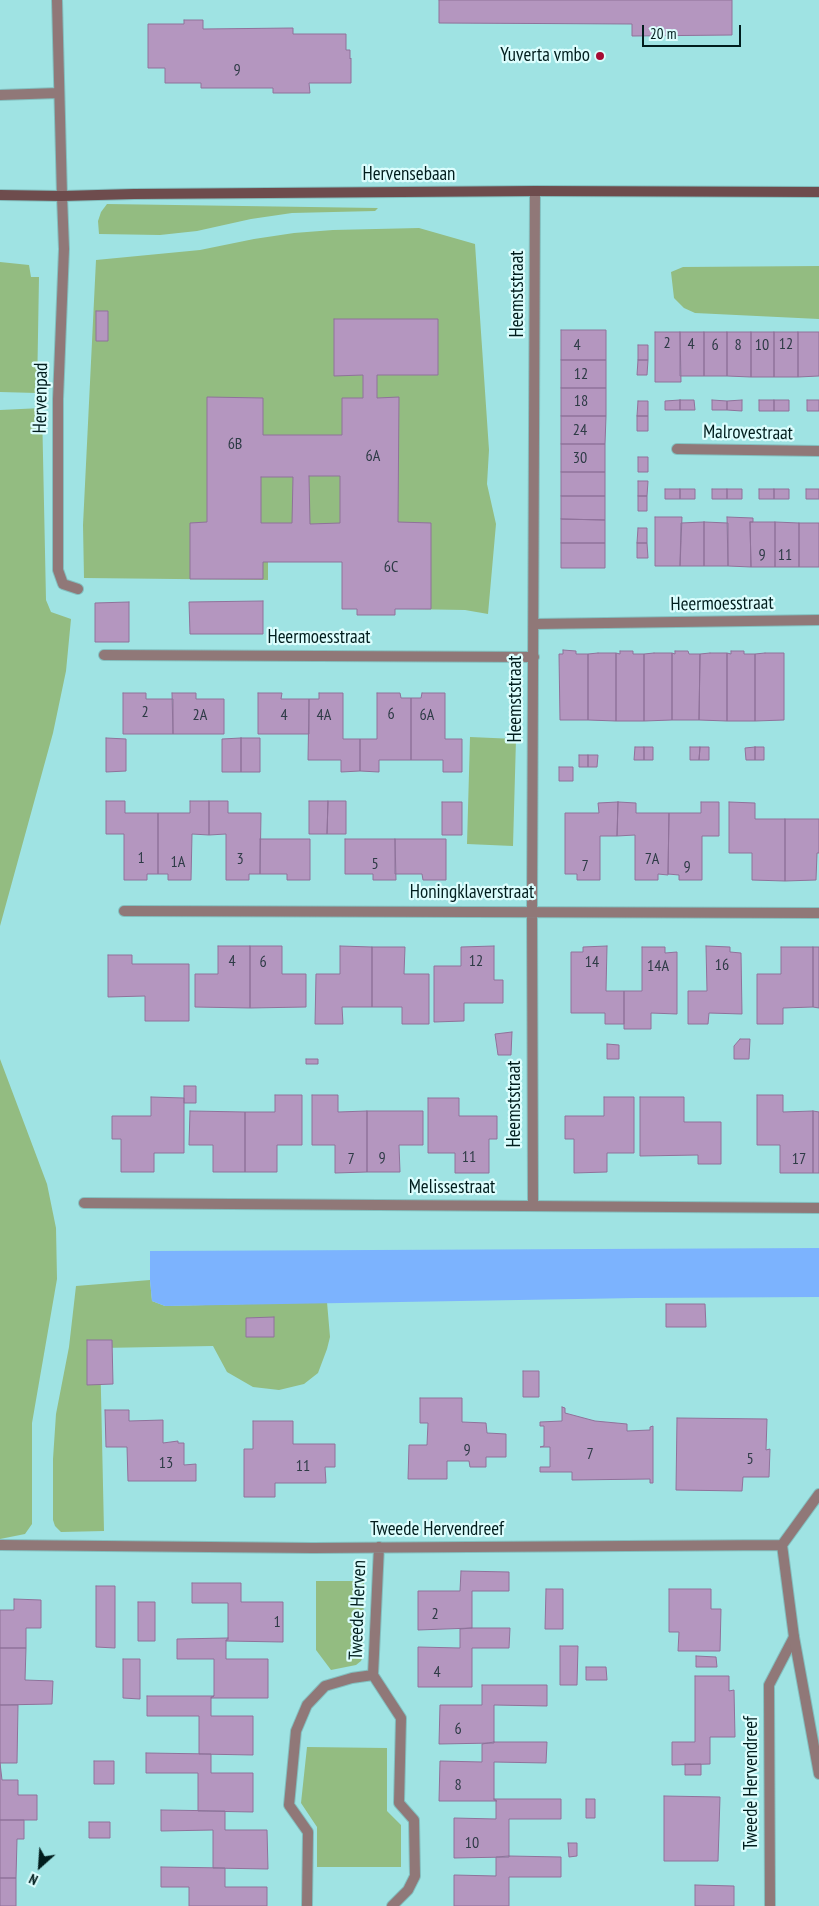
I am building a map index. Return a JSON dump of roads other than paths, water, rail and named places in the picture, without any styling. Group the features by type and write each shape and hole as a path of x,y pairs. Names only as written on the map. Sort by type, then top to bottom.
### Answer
{"street":[{"path":"57,0 62,196"},
{"path":"0,95 58,93"},
{"name":"Hervensebaan","path":"0,195 536,191 819,192"},
{"name":"Heemststraat","path":"533,1206 532,911 536,191"},
{"name":"Hervenpad","path":"62,196 64,249 58,399 58,570 63,584 78,589"},
{"name":"Malrovestraat","path":"676,449 819,451"},
{"name":"Heermoesstraat","path":"534,624 819,620"},
{"name":"Heermoesstraat","path":"104,655 534,657"},
{"name":"Honingklaverstraat","path":"124,911 819,913"},
{"name":"Melissestraat","path":"84,1203 819,1208"},
{"path":"819,1494 782,1546 794,1637 819,1774"},
{"name":"Tweede Hervendreef","path":"0,1545 378,1547 782,1546"},
{"name":"Tweede Herven","path":"378,1547 373,1675 401,1718 399,1804 414,1820 415,1876 408,1890 392,1906"},
{"name":"Tweede Hervendreef","path":"770,1906 769,1685 794,1637"},
{"name":"Tweede Herven","path":"307,1906 308,1832 289,1805 296,1731 307,1705 325,1686 352,1678 373,1675"}],"water":[{"path":"819,1248 819,1297 636,1298 165,1306 152,1301 150,1280 150,1251"}],"place":[{"name":"Yuverta vmbo","path":"600,56"}]}
